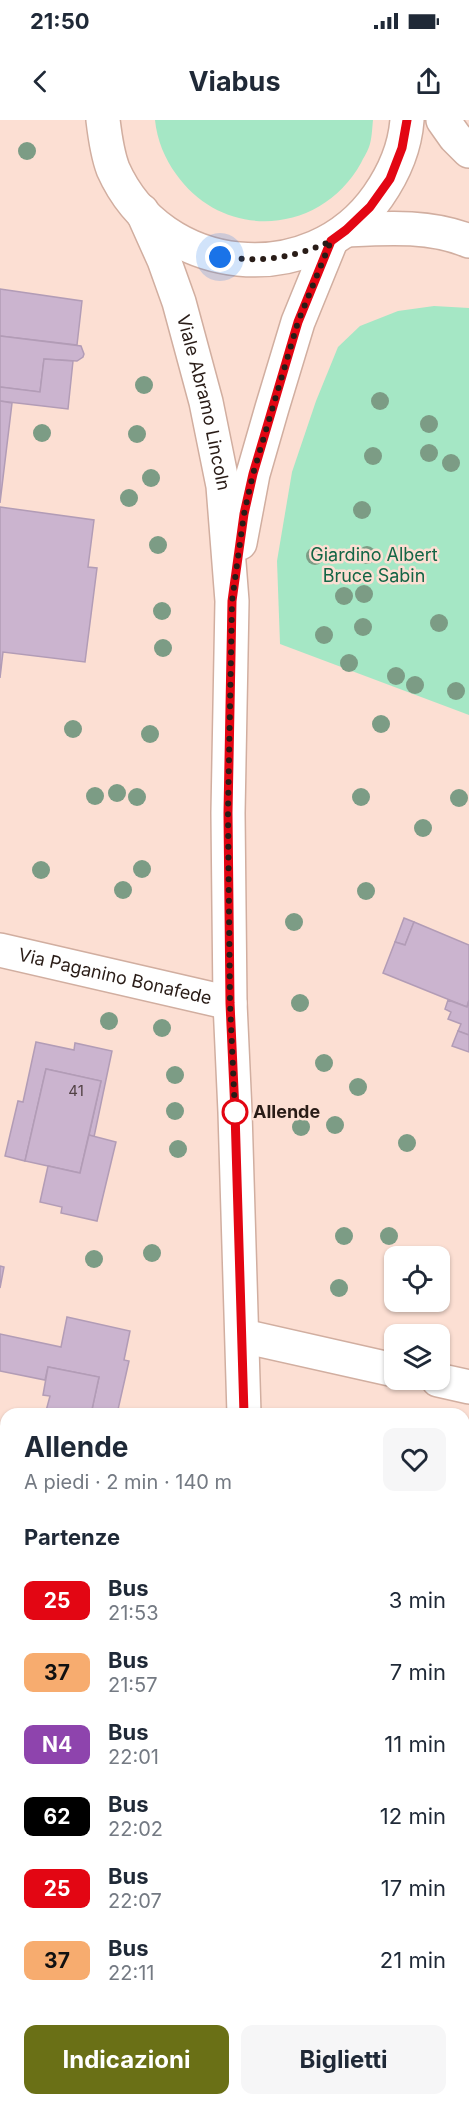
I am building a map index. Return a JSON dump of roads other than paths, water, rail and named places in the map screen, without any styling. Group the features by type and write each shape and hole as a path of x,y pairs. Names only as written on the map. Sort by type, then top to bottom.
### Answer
{"street":[{"path":"103,120 106,144 113,169 142,212 165,232 191,247 220,257 250,260 280,258 306,252 339,235 370,207 390,179 402,148 407,120"},
{"path":"443,120 469,151"},
{"name":"Viale Abramo Lincoln","path":"142,212 164,260 178,302 206,402 223,486 232,601 228,813 230,1003 244,1408"},
{"path":"339,235 385,228 424,229 469,241"},
{"name":"Viale Abramo Lincoln","path":"232,601 244,514 253,474 298,322 339,235"},
{"name":"Via Paganino Bonafede","path":"0,950 230,1003"},
{"path":"243,1336 384,1368"},
{"path":"450,1383 469,1387"}],"place":[{"name":"Allende","path":"235,1112"}],"park label":[{"name":"Giardino Albert Bruce Sabin","path":"374,565"}]}
